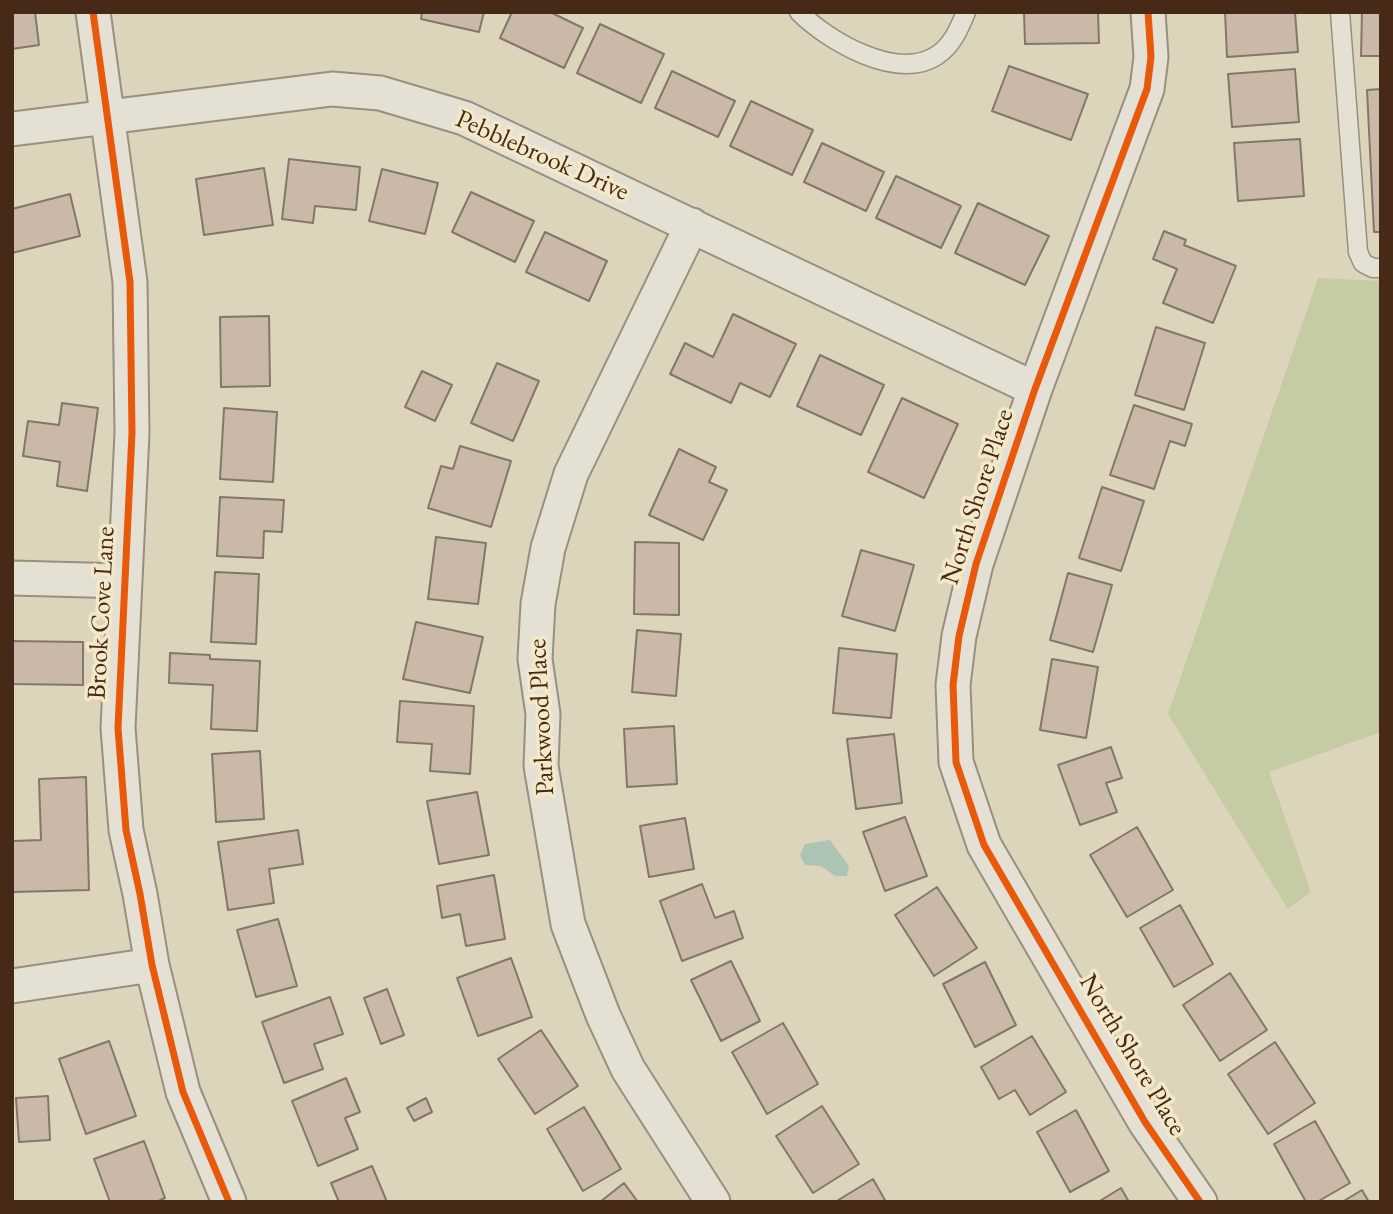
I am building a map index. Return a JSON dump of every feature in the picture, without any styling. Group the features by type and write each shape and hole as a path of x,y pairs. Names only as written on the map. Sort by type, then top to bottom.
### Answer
{"street":[{"name":"Brook Cove Lane","path":"93,12 130,282 132,433 118,728 126,830 141,894 152,965 183,1092 229,1202"},
{"name":"North Shore Place","path":"1148,12 1151,57 1147,89 1035,389 976,564 959,636 953,685 956,762 984,845 1145,1122 1200,1202"},
{"name":"Pebblebrook Drive","path":"12,129 332,89 380,93 464,118 1035,389"},
{"name":"Parkwood Place","path":"692,225 571,474 548,548 538,604 535,659 543,715 541,765 568,924 603,1016 628,1069 713,1202"},
{"path":"12,578 125,581"},
{"path":"12,986 152,965"}],"lane":[{"path":"799,12 817,30 845,45 889,63 920,64 938,55 956,36 966,12"},
{"path":"1340,12 1358,252 1363,263 1373,268 1381,268"}],"green space":[{"path":"1318,278 1381,281 1381,732 1269,772 1311,892 1288,909 1168,714"}],"shaded area":[{"path":"830,840 849,866 847,876 835,876 821,866 805,865 800,855 805,844"}],"building":[{"path":"12,12 35,12 39,45 12,49"},
{"path":"422,12 484,12 479,32 421,19"},
{"path":"512,12 550,12 583,28 564,68 500,38"},
{"path":"1024,12 1098,12 1099,43 1025,44"},
{"path":"1225,12 1295,12 1298,52 1227,57"},
{"path":"1362,12 1381,12 1381,56 1361,56"},
{"path":"600,24 664,54 641,103 577,73"},
{"path":"1009,66 1088,94 1071,140 992,111"},
{"path":"1295,69 1299,122 1232,127 1228,74"},
{"path":"672,71 735,101 718,137 655,108"},
{"path":"1381,89 1381,232 1374,232 1367,90"},
{"path":"751,101 813,130 792,175 730,146"},
{"path":"1300,139 1304,196 1238,201 1234,143"},
{"path":"822,143 884,172 866,211 804,182"},
{"path":"289,159 360,167 356,210 315,206 313,223 282,219"},
{"path":"264,168 273,225 204,235 196,179"},
{"path":"382,169 438,183 425,234 369,221"},
{"path":"896,176 961,206 941,248 876,218"},
{"path":"471,192 534,221 515,262 452,232"},
{"path":"70,194 80,236 12,253 12,209"},
{"path":"978,203 1049,236 1025,285 955,253"},
{"path":"1164,231 1186,240 1184,245 1236,266 1213,323 1163,303 1177,269 1153,259"},
{"path":"545,232 607,261 589,301 526,272"},
{"path":"733,314 796,344 770,397 740,383 731,403 670,374 685,343 713,357"},
{"path":"269,316 270,386 221,387 220,317"},
{"path":"1156,327 1205,343 1184,410 1135,395"},
{"path":"820,355 884,385 861,435 797,406"},
{"path":"497,363 539,381 513,441 471,423"},
{"path":"422,371 452,385 435,421 405,407"},
{"path":"902,398 958,424 924,498 868,472"},
{"path":"62,403 98,408 87,491 57,486 60,462 23,456 28,421 59,425"},
{"path":"1134,405 1192,424 1185,446 1170,441 1154,489 1110,475"},
{"path":"224,408 277,412 273,482 220,479"},
{"path":"460,446 511,461 491,527 428,508 441,466 453,469"},
{"path":"679,449 716,467 709,482 727,490 703,540 649,515"},
{"path":"1102,487 1144,501 1121,571 1079,558"},
{"path":"220,497 284,500 282,532 264,531 263,558 217,556"},
{"path":"436,537 486,543 478,604 428,599"},
{"path":"635,542 679,543 679,615 634,614"},
{"path":"861,550 914,565 895,631 842,616"},
{"path":"215,572 259,574 256,644 211,642"},
{"path":"1068,573 1112,585 1093,652 1050,640"},
{"path":"416,622 483,637 470,693 403,679"},
{"path":"637,630 681,634 676,696 632,692"},
{"path":"12,641 83,642 83,685 12,684"},
{"path":"839,648 897,654 891,718 833,713"},
{"path":"170,653 210,655 210,659 260,661 257,731 211,729 213,685 169,683"},
{"path":"1052,659 1098,667 1086,738 1040,730"},
{"path":"400,701 474,706 470,774 430,771 432,744 397,742"},
{"path":"674,726 677,784 627,787 624,729"},
{"path":"894,734 902,803 856,809 847,739"},
{"path":"1111,747 1122,778 1106,783 1117,812 1080,825 1058,765"},
{"path":"260,751 264,819 216,822 212,754"},
{"path":"86,777 89,890 13,892 13,841 41,840 39,779"},
{"path":"477,792 489,855 439,864 427,801"},
{"path":"905,817 927,876 885,891 863,832"},
{"path":"685,818 694,869 649,877 640,826"},
{"path":"1137,827 1173,890 1127,917 1090,855"},
{"path":"298,830 303,864 269,869 274,903 228,910 218,842"},
{"path":"494,875 505,939 466,946 460,914 442,918 437,886"},
{"path":"702,884 715,918 734,911 743,938 682,961 660,901"},
{"path":"937,887 977,948 934,976 895,915"},
{"path":"1180,905 1213,964 1174,987 1140,928"},
{"path":"278,919 297,986 256,997 237,930"},
{"path":"511,958 532,1017 478,1036 457,978"},
{"path":"731,961 760,1021 721,1041 691,980"},
{"path":"985,962 1016,1025 975,1047 943,984"},
{"path":"1230,973 1267,1030 1220,1061 1183,1005"},
{"path":"387,989 404,1035 381,1044 364,998"},
{"path":"330,997 343,1034 314,1044 323,1069 284,1083 262,1022"},
{"path":"783,1023 818,1084 767,1114 732,1052"},
{"path":"541,1030 578,1086 535,1114 498,1059"},
{"path":"1032,1036 1066,1092 1030,1115 1015,1090 999,1099 981,1067"},
{"path":"109,1041 136,1116 86,1134 59,1059"},
{"path":"1275,1042 1315,1103 1268,1134 1228,1074"},
{"path":"346,1078 360,1112 345,1118 358,1149 318,1166 292,1101"},
{"path":"48,1096 50,1140 19,1142 16,1098"},
{"path":"426,1098 432,1112 414,1121 407,1108"},
{"path":"822,1106 859,1164 813,1193 776,1136"},
{"path":"584,1107 621,1169 583,1191 547,1129"},
{"path":"1076,1110 1109,1171 1070,1192 1037,1132"},
{"path":"1315,1121 1350,1183 1317,1202 1306,1202 1274,1144"},
{"path":"144,1141 165,1198 156,1202 110,1202 94,1159"},
{"path":"372,1166 387,1202 339,1202 331,1183"},
{"path":"873,1179 886,1202 835,1202"},
{"path":"624,1183 638,1202 600,1202"},
{"path":"1121,1188 1129,1202 1098,1202"},
{"path":"1362,1190 1369,1202 1342,1202"}],"cycle path":[{"path":"93,12 130,282 132,433 118,728 126,830 152,965 183,1092 229,1202"},
{"path":"1148,12 1151,57 1147,89 1035,389 976,564 959,636 953,685 956,762 984,845 1145,1122 1200,1202"}]}
